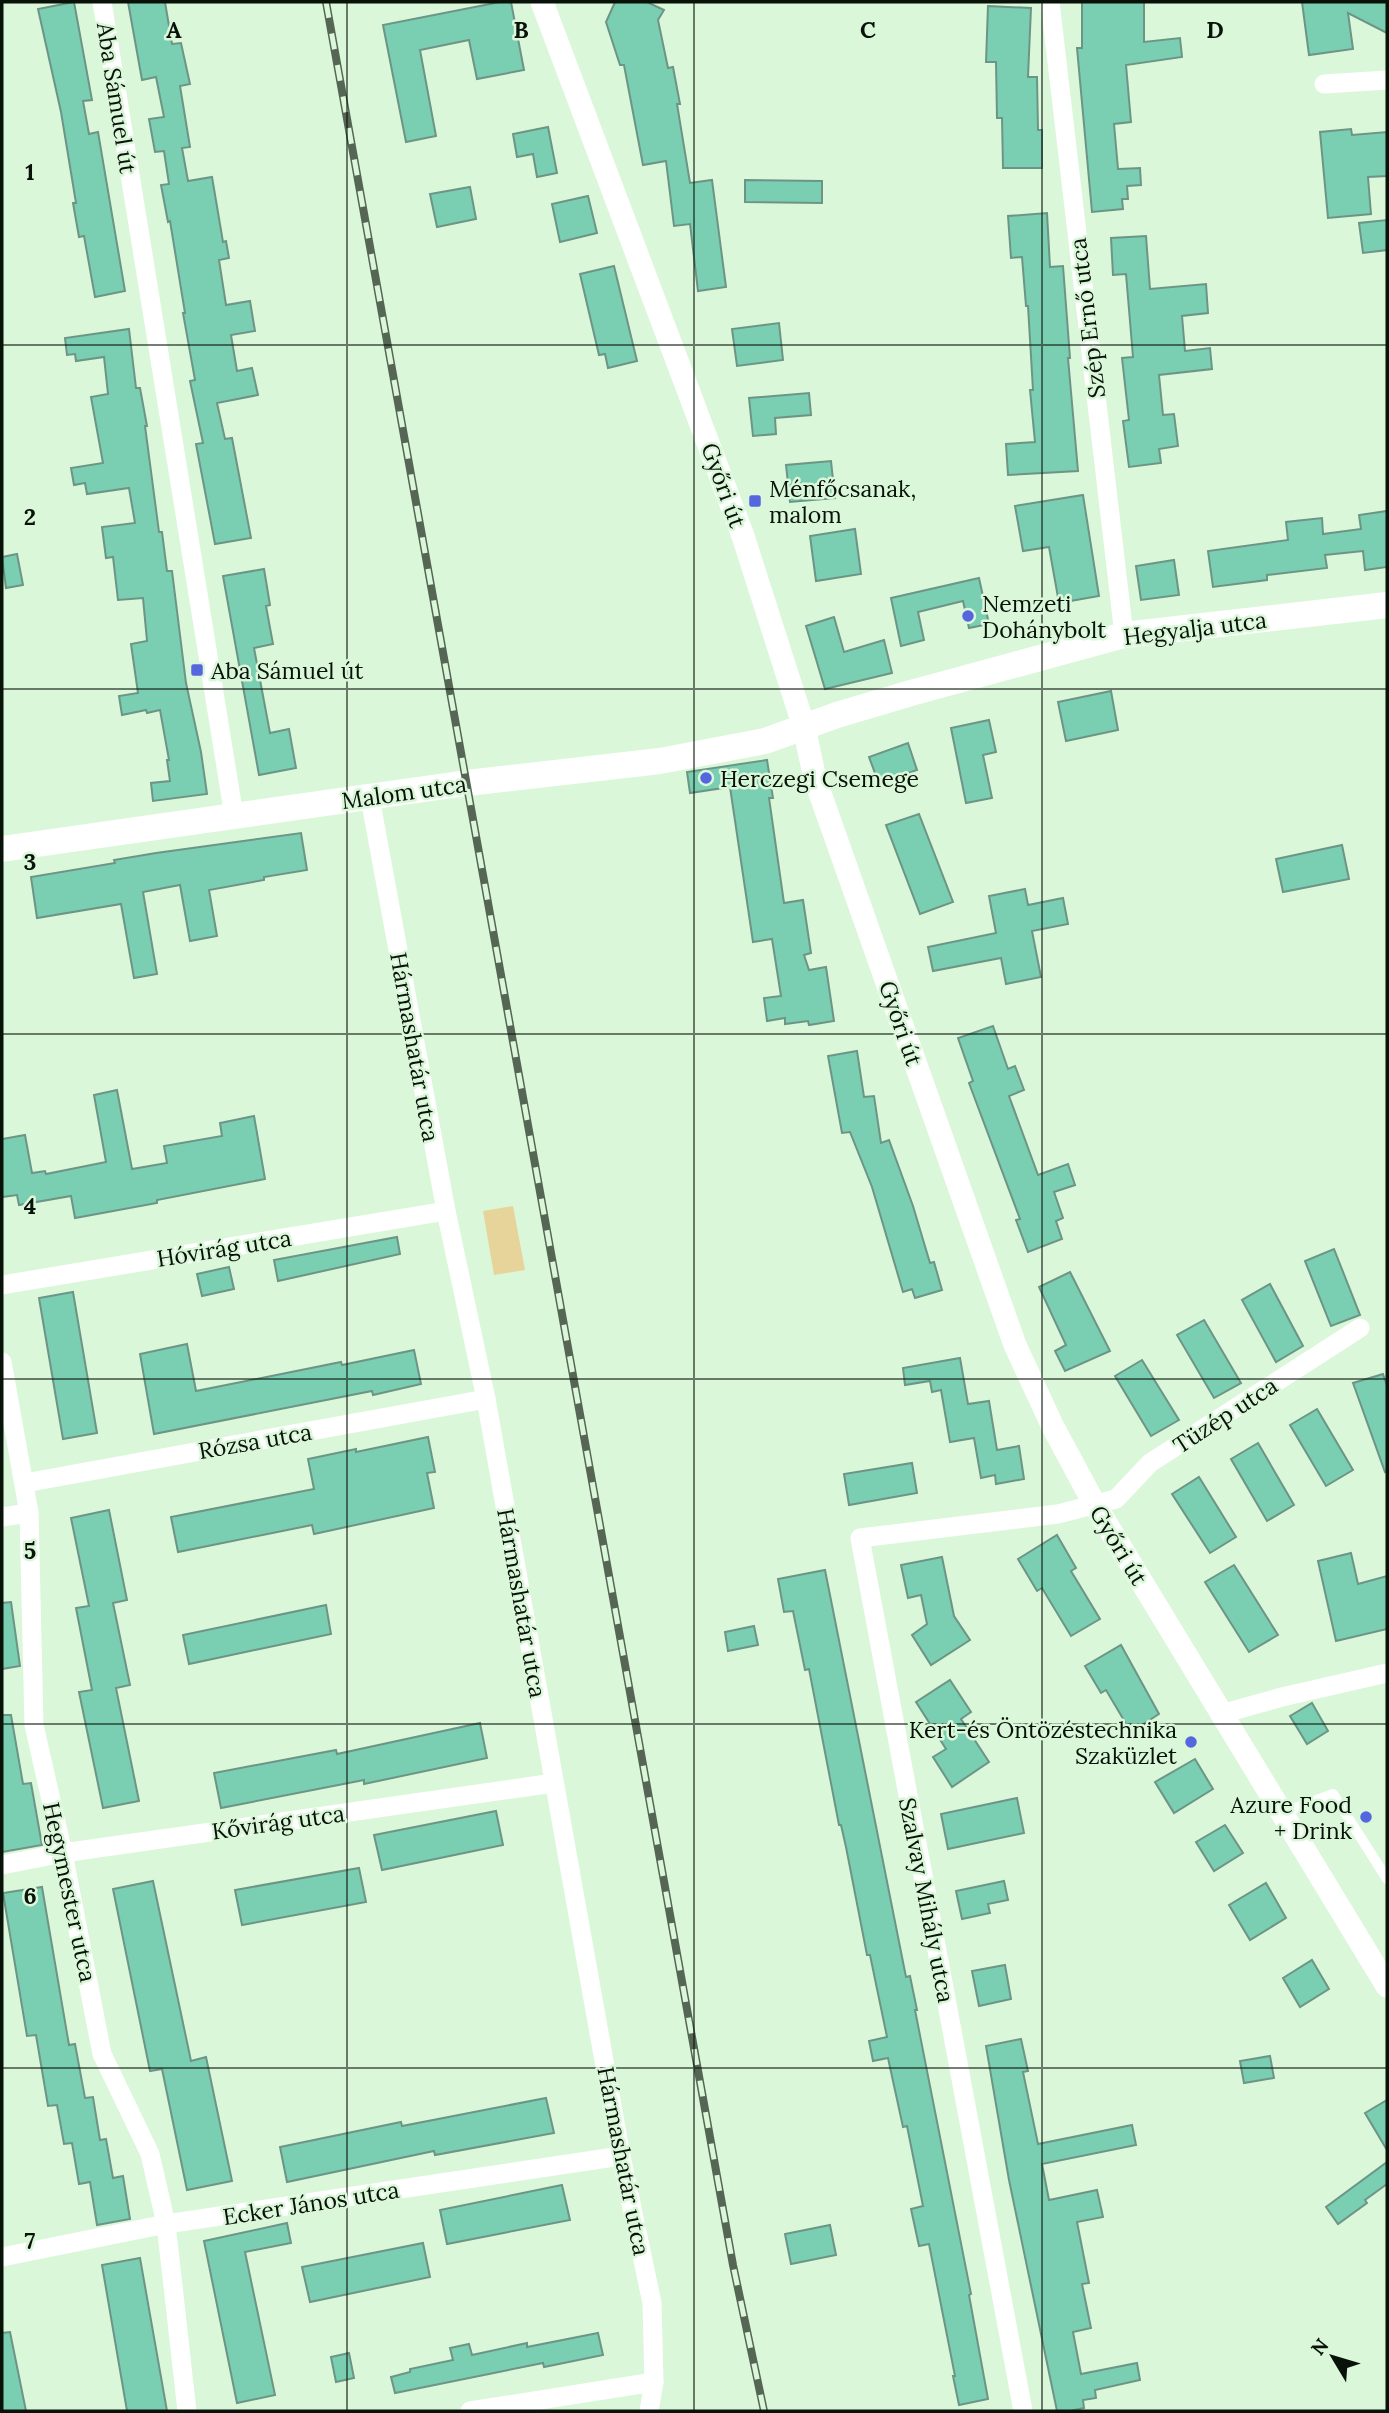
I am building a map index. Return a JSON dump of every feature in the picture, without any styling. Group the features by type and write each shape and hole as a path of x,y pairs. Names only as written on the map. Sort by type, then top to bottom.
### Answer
{"main road":[{"name":"Hegyalja utca","path":"804,727 1002,667 1124,635 1387,605"},
{"name":"Malom utca","path":"2,849 467,783 660,761 765,741 804,727"}],"street":[{"name":"Aba Sámuel út","path":"102,2 234,816"},
{"name":"Győri út","path":"542,2 743,536 804,727 815,779 1015,1345 1052,1427 1095,1505 1385,1980"},
{"name":"Szép Ernő utca","path":"1050,2 1124,635"},
{"path":"1324,84 1387,80"},
{"name":"Hármashatár utca","path":"370,798 446,1212 486,1399 621,2156 652,2303 654,2382 649,2411"},
{"name":"Hóvirág utca","path":"2,1284 446,1212"},
{"name":"Tüzép utca","path":"1095,1505 1116,1500 1150,1463 1360,1328"},
{"name":"Hegymester utca","path":"2,1362 29,1513 34,1726 63,1853 102,2054 150,2154 166,2224 187,2411"},
{"name":"Rózsa utca","path":"25,1483 486,1399"},
{"name":"Szalvay Mihály utca","path":"1023,2411 860,1538 1058,1514 1095,1505"},
{"path":"2,1517 29,1513"},
{"path":"1221,1714 1282,1696 1387,1673"},
{"name":"Kővirág utca","path":"2,1865 63,1853 554,1783"},
{"name":"Ecker János utca","path":"2,2257 166,2224 621,2156"},
{"path":"470,2411 654,2382"}],"lane":[{"path":"1282,1813 1333,1794 1387,1879"}],"shaded area":[{"path":"513,1206 525,1270 494,1275 483,1211"}],"building":[{"path":"74,2 92,100 83,101 89,134 98,132 125,291 95,297 84,236 79,237 61,112 38,9"},
{"path":"128,2 165,2 172,44 181,43 190,84 180,86 190,147 182,148 188,181 212,177 223,242 226,241 229,258 219,260 226,305 250,301 255,331 231,335 237,371 252,368 258,395 217,403 225,439 232,438 251,538 215,544 196,444 203,443 190,381 195,380 185,313 170,221 168,222 161,185 169,184 164,151 155,152 149,119 164,117 156,77 142,80"},
{"path":"511,2 524,70 477,79 469,40 420,50 436,136 406,142 383,25"},
{"path":"615,2 647,2 664,10 658,20 668,68 673,67 690,183 712,180 726,287 698,291 690,224 674,226 666,161 643,165 624,65 620,65 606,22"},
{"path":"1082,2 1144,2 1144,42 1180,38 1182,57 1126,65 1131,122 1114,124 1118,169 1140,168 1141,185 1127,186 1128,199 1122,199 1123,209 1092,212 1077,48 1082,48"},
{"path":"1302,2 1387,2 1387,33 1348,13 1353,49 1309,55"},
{"path":"988,6 1031,8 1028,77 1037,77 1042,168 1003,168 1002,118 997,118 996,62 986,62"},
{"path":"548,127 557,173 537,177 533,154 517,157 513,134"},
{"path":"1351,129 1352,135 1387,132 1387,176 1368,177 1371,214 1328,218 1320,132"},
{"path":"745,180 822,181 822,203 745,202"},
{"path":"470,187 476,219 437,227 430,194"},
{"path":"588,196 597,233 560,242 552,204"},
{"path":"1047,213 1050,267 1063,266 1078,471 1008,475 1006,444 1035,442 1030,390 1033,390 1028,306 1022,257 1011,258 1008,216"},
{"path":"1387,220 1387,250 1363,253 1359,223"},
{"path":"1146,236 1150,289 1206,284 1208,313 1182,316 1185,351 1210,348 1212,369 1159,375 1163,415 1174,414 1178,446 1159,449 1161,463 1129,467 1123,421 1129,420 1122,358 1133,357 1126,274 1113,275 1111,238"},
{"path":"614,266 637,361 608,368 605,354 599,355 580,274"},
{"path":"779,323 783,360 737,366 732,329"},
{"path":"129,329 136,388 140,388 147,426 159,532 162,532 167,571 172,571 186,683 207,794 153,801 151,783 170,781 160,710 122,715 119,696 138,693 131,644 147,641 143,598 118,600 113,557 106,558 102,527 135,523 129,488 87,494 85,483 74,485 71,468 103,463 91,397 108,394 104,357 76,361 75,354 67,355 65,338"},
{"path":"809,393 811,415 775,418 776,434 753,436 749,398"},
{"path":"831,461 835,498 790,502 786,465"},
{"path":"1083,495 1099,596 1059,603 1049,547 1023,551 1015,506"},
{"path":"1387,511 1387,567 1365,570 1363,551 1325,555 1327,568 1267,575 1267,580 1213,587 1208,551 1288,540 1286,522 1322,518 1323,534 1361,529 1359,515"},
{"path":"855,529 861,574 816,581 810,536"},
{"path":"17,554 23,585 6,588 2,557"},
{"path":"1174,560 1179,595 1141,600 1136,566"},
{"path":"264,569 270,605 266,606 273,644 254,648 270,733 289,729 296,768 259,775 223,576"},
{"path":"979,578 989,624 969,628 963,601 918,612 924,640 901,646 891,598"},
{"path":"834,617 844,652 884,640 892,673 825,689 806,626"},
{"path":"1111,691 1118,730 1066,741 1058,702"},
{"path":"989,720 996,752 983,755 992,798 966,803 951,728"},
{"path":"908,743 917,770 879,784 869,757"},
{"path":"767,760 773,798 769,798 784,903 803,900 811,953 804,955 809,970 826,967 834,1021 809,1025 808,1021 785,1024 785,1018 767,1021 764,998 781,996 772,939 753,942 730,787 690,793 687,772"},
{"path":"919,814 953,902 920,914 886,825"},
{"path":"301,833 307,870 209,890 217,936 190,941 180,885 143,892 157,974 134,978 121,904 37,918 31,877 156,853"},
{"path":"1342,845 1349,879 1283,892 1276,859"},
{"path":"1025,889 1028,905 1063,898 1068,924 1032,931 1041,977 1006,984 1001,958 933,971 928,947 996,933 989,896"},
{"path":"993,1026 1008,1069 1015,1066 1024,1090 1009,1096 1038,1175 1068,1164 1075,1185 1054,1192 1063,1218 1056,1221 1062,1239 1028,1252 1016,1220 1020,1219 969,1083 973,1081 958,1038"},
{"path":"857,1051 864,1097 874,1096 881,1143 889,1140 930,1263 934,1262 942,1290 915,1298 912,1289 903,1292 872,1187 850,1132 842,1133 828,1056"},
{"path":"117,1090 132,1169 167,1163 164,1146 222,1136 220,1123 254,1116 265,1179 75,1218 71,1196 19,1205 17,1195 2,1197 2,1139 25,1135 32,1173 45,1171 46,1174 106,1162 94,1095"},
{"path":"397,1237 400,1254 278,1281 274,1260"},
{"path":"1334,1249 1360,1315 1331,1326 1305,1261"},
{"path":"229,1267 234,1289 202,1296 197,1274"},
{"path":"1070,1272 1110,1351 1065,1371 1055,1351 1066,1345 1039,1287"},
{"path":"1270,1284 1303,1346 1276,1362 1242,1300"},
{"path":"73,1292 97,1433 63,1439 39,1298"},
{"path":"1204,1320 1241,1383 1214,1398 1177,1335"},
{"path":"187,1344 196,1391 414,1350 421,1384 373,1395 372,1391 154,1434 140,1354"},
{"path":"960,1358 968,1404 989,1401 997,1450 1019,1446 1024,1479 996,1484 995,1475 981,1478 974,1438 950,1442 941,1390 932,1392 930,1381 905,1385 903,1368"},
{"path":"1142,1360 1179,1420 1151,1436 1115,1376"},
{"path":"1383,1374 1387,1386 1385,1472 1353,1383"},
{"path":"1317,1409 1353,1470 1326,1486 1290,1425"},
{"path":"428,1437 435,1472 427,1473 434,1508 314,1534 312,1525 178,1552 171,1517 314,1489 308,1459"},
{"path":"1258,1443 1294,1505 1267,1521 1231,1459"},
{"path":"912,1463 917,1493 849,1505 844,1474"},
{"path":"1199,1477 1236,1537 1210,1553 1172,1494"},
{"path":"109,1510 127,1600 113,1603 130,1685 116,1688 139,1801 103,1808 79,1692 92,1690 76,1608 89,1606 71,1518"},
{"path":"1057,1535 1076,1568 1071,1571 1100,1619 1071,1636 1042,1588 1037,1591 1018,1559"},
{"path":"1351,1553 1358,1584 1387,1576 1387,1629 1336,1641 1318,1561"},
{"path":"942,1557 954,1616 970,1640 931,1665 912,1635 927,1624 921,1595 908,1598 901,1565"},
{"path":"1234,1565 1278,1635 1249,1652 1205,1582"},
{"path":"825,1570 906,1977 910,1976 917,2010 971,2294 969,2295 988,2399 959,2405 929,2244 919,2246 911,2209 923,2206 907,2126 903,2127 888,2058 873,2061 869,2041 887,2037 839,1825 809,1669 805,1670 793,1611 784,1612 778,1579"},
{"path":"11,1602 20,1666 2,1669 2,1603"},
{"path":"326,1605 331,1634 189,1664 183,1635"},
{"path":"754,1626 758,1645 728,1651 725,1632"},
{"path":"1121,1645 1159,1714 1131,1732 1106,1690 1101,1693 1085,1666"},
{"path":"950,1680 971,1712 961,1719 989,1762 952,1787 933,1757 946,1749 916,1702"},
{"path":"1312,1703 1328,1731 1307,1744 1290,1716"},
{"path":"2,1715 11,1715 23,1784 31,1783 42,1845 2,1852"},
{"path":"480,1723 487,1758 364,1784 364,1780 221,1808 214,1773 336,1750 337,1754"},
{"path":"1195,1759 1213,1789 1174,1813 1155,1782"},
{"path":"1017,1798 1024,1833 948,1849 941,1814"},
{"path":"496,1811 503,1845 382,1870 374,1835"},
{"path":"1225,1825 1243,1853 1214,1871 1196,1842"},
{"path":"359,1868 366,1902 242,1925 235,1890"},
{"path":"153,1881 191,2061 206,2057 232,2181 187,2190 162,2069 150,2071 113,1889"},
{"path":"1004,1881 1008,1900 988,1904 990,1913 962,1919 956,1891"},
{"path":"1266,1883 1286,1918 1250,1940 1229,1905"},
{"path":"42,1887 69,2045 75,2044 85,2098 93,2097 100,2140 106,2139 113,2178 123,2176 130,2219 97,2225 90,2182 79,2184 72,2143 64,2144 57,2105 48,2106 36,2035 27,2036 3,1893"},
{"path":"1312,1960 1329,1989 1300,2007 1283,1978"},
{"path":"1005,1965 1011,1999 979,2006 972,1971"},
{"path":"1021,2039 1028,2071 1023,2072 1038,2144 1132,2125 1136,2145 1042,2164 1049,2200 1097,2190 1103,2217 1077,2222 1089,2283 1082,2284 1091,2328 1073,2332 1081,2374 1137,2363 1140,2380 1095,2390 1096,2398 1083,2400 1084,2408 1070,2411 1057,2411 1009,2180 986,2046"},
{"path":"1270,2056 1274,2078 1244,2083 1240,2061"},
{"path":"546,2098 554,2133 435,2155 434,2151 287,2182 280,2147 401,2122 402,2126"},
{"path":"1387,2100 1387,2150 1365,2113"},
{"path":"1387,2162 1387,2184 1338,2224 1326,2207"},
{"path":"562,2185 570,2220 447,2244 440,2210"},
{"path":"287,2223 291,2243 245,2252 275,2395 237,2403 204,2241"},
{"path":"830,2225 836,2255 791,2264 785,2234"},
{"path":"423,2243 430,2277 310,2302 302,2267"},
{"path":"140,2258 167,2411 127,2411 102,2265"},
{"path":"10,2332 26,2411 2,2411 2,2333"},
{"path":"598,2333 603,2355 544,2367 543,2363 395,2393 391,2377 410,2372 410,2369 453,2360 450,2348 469,2344 472,2355 527,2343 527,2347"},
{"path":"349,2353 354,2378 336,2382 331,2357"}],"railway":[{"path":"326,2 733,2265 764,2411"}],"place":[{"name":"Ménfőcsanak, malom","path":"755,501"},
{"name":"Nemzeti Dohánybolt","path":"968,616"},
{"name":"Aba Sámuel út","path":"197,670"},
{"name":"Herczegi Csemege","path":"706,778"},
{"name":"Kert-és Öntözéstechnika Szaküzlet","path":"1191,1742"},
{"name":"Azure Food + Drink","path":"1366,1817"}]}
